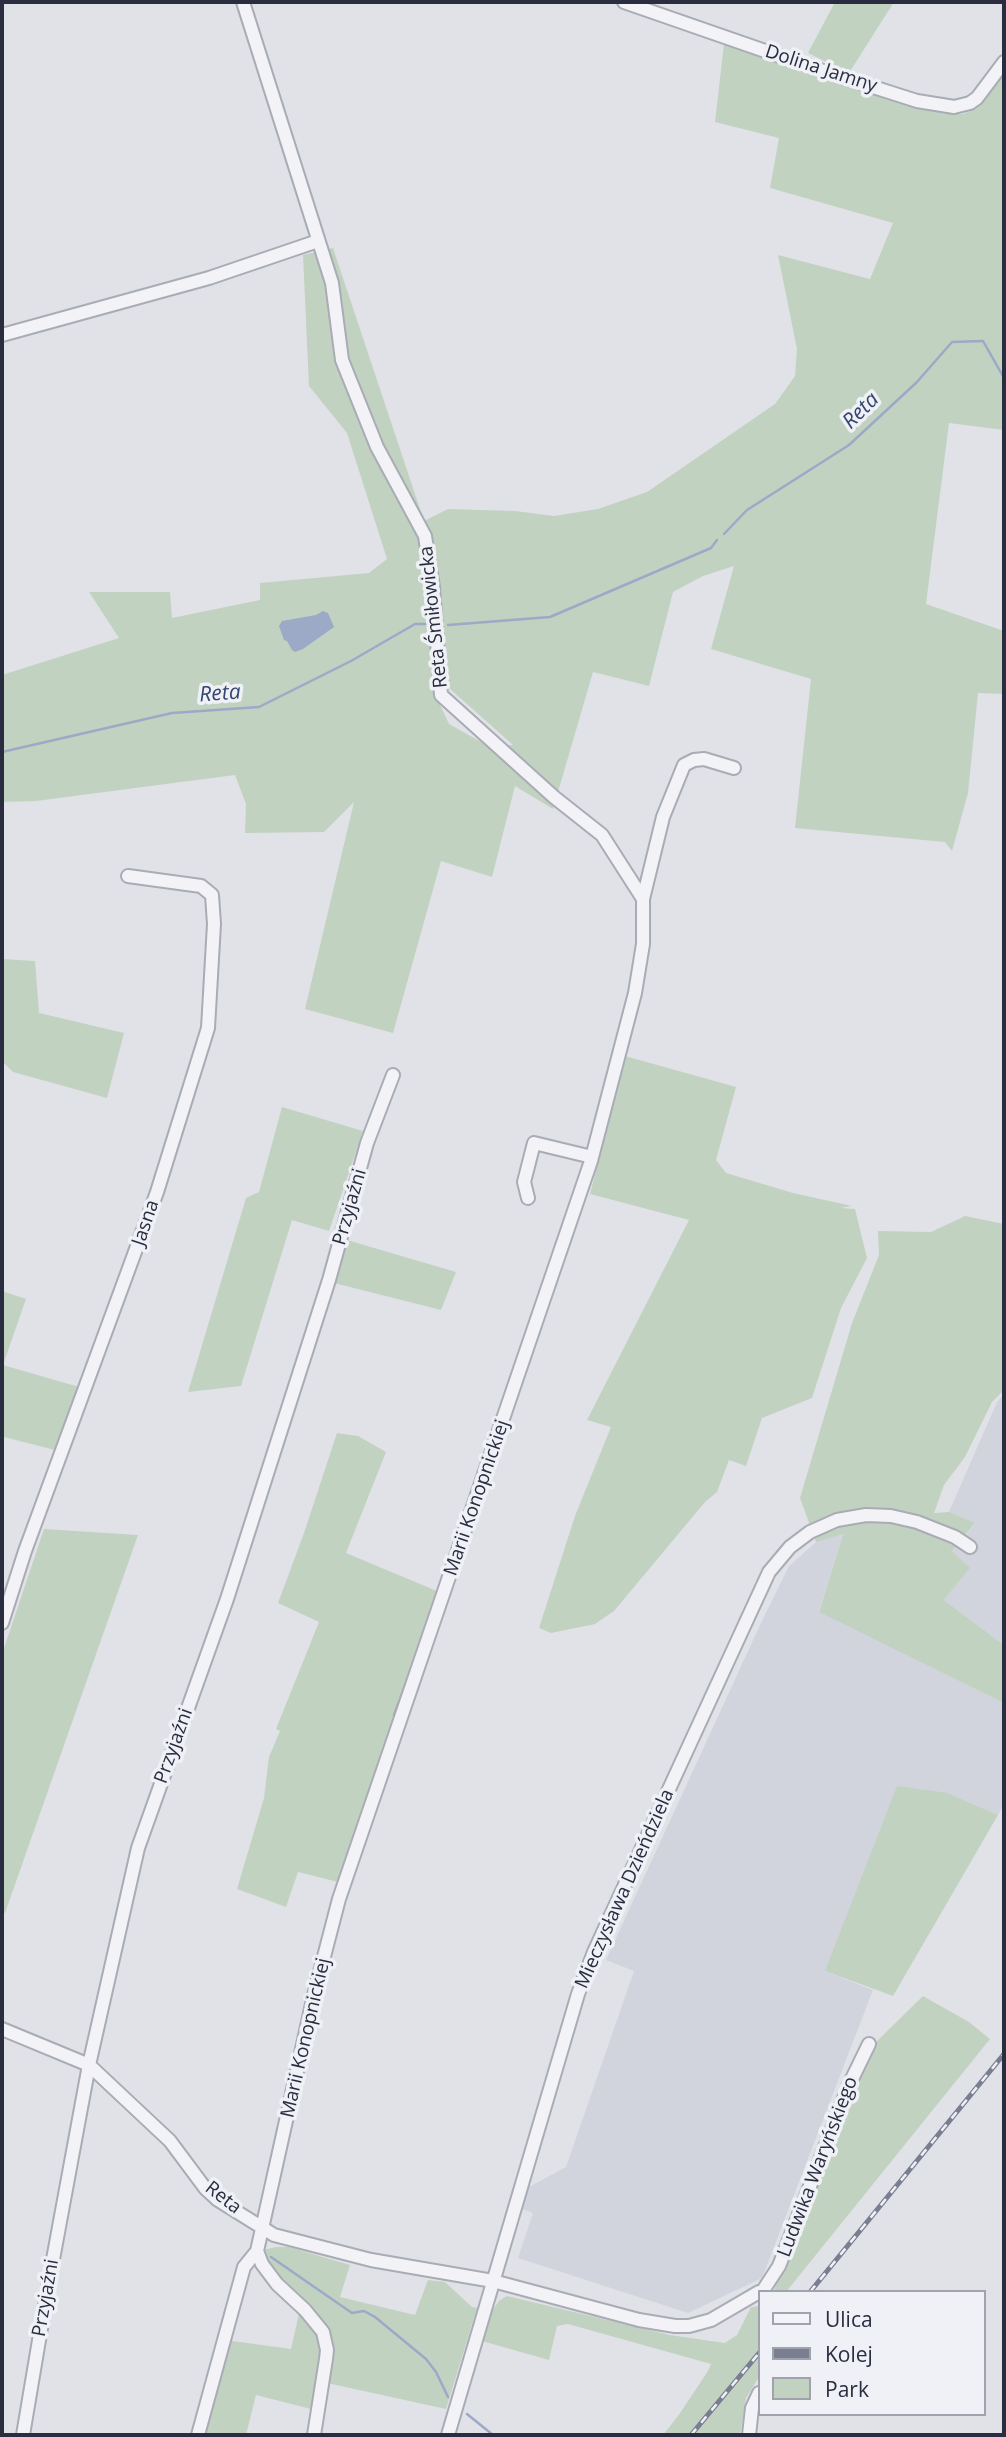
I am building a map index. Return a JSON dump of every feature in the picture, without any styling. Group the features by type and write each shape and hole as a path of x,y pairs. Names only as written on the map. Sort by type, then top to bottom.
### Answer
{"street":[{"name":"Reta Śmiłowicka","path":"243,2 332,283 342,359 377,447 425,536 433,587 441,695 554,797 603,835 643,899"},
{"name":"Dolina Jamny","path":"624,2 817,69 917,101 942,106 954,107 970,103 977,98 1004,62"},
{"path":"2,335 209,278 318,241"},
{"name":"Marii Konopnickiej","path":"263,2229 314,1995 339,1899 592,1157 635,993 643,944 643,899 663,817 684,765 704,759 734,768"},
{"name":"Jasna","path":"2,1623 25,1551 157,1192 208,1028 214,924 212,895 201,886 128,876"},
{"name":"Przyjaźni","path":"23,2435 89,2065 138,1848 227,1599 329,1280 367,1143 393,1075"},
{"path":"527,1198 524,1181 534,1143 592,1157"},
{"name":"Mieczysława Dzieńdziela","path":"448,2435 578,1994 594,1952 769,1572 790,1547 810,1532 838,1520 866,1515 891,1516 917,1522 954,1537 970,1547"},
{"name":"Reta","path":"2,2029 89,2065 170,2141 205,2188 218,2200 263,2229 278,2236 371,2260 493,2281"},
{"name":"Ludwika Waryńskiego","path":"764,2290 779,2266 850,2082 869,2043"},
{"path":"198,2435 229,2314 244,2267 257,2251 263,2229"},
{"path":"257,2251 262,2264 277,2284 305,2310 323,2332 327,2350 314,2435"},
{"name":"Ludwika Waryńskiego","path":"493,2281 639,2320 674,2326 689,2326 710,2320 758,2294"},
{"path":"749,2435 752,2408 758,2395"}],"shaded area":[{"path":"1004,1394 1004,1645 944,1600 969,1568 952,1551 975,1524 949,1512 997,1402"},
{"path":"843,1533 819,1611 1004,1703 1004,1804 998,1815 948,1793 825,1971 873,1990 762,2278 688,2313 518,2258 533,2213 523,2209 527,2188 566,2167 634,1971 606,1960 760,1625 789,1566 816,1542"}],"green space":[{"path":"835,2 894,2 849,73 808,53"},
{"path":"724,44 911,106 943,113 963,114 977,108 1004,73 1004,430 949,423 926,604 1004,631 1004,694 978,693 968,793 952,851 945,842 795,828 811,679 711,649 734,566 703,576 673,592 649,686 593,672 553,809 515,786 492,877 441,861 393,1033 305,1009 354,802 324,832 245,833 246,804 235,775 36,801 2,802 2,675 119,638 89,592 170,592 172,618 260,600 260,583 369,573 387,559 347,433 309,386 303,255 333,248 424,521 448,509 515,511 554,516 598,509 647,492 775,404 795,376 797,349 778,255 870,279 893,223 770,188 779,138 715,122","holes":["425,522 433,539 449,688 513,745 490,747 449,724 435,694"]},
{"path":"2,959 35,961 39,1013 124,1033 107,1098 13,1072 2,1061"},
{"path":"625,1056 736,1087 716,1160 726,1173 793,1193 852,1206 841,1208 855,1209 867,1258 841,1308 812,1398 762,1418 746,1466 729,1460 717,1492 705,1502 614,1611 595,1624 551,1633 539,1628 575,1516 611,1427 587,1420 689,1220 590,1194"},
{"path":"282,1107 363,1131 329,1231 292,1220 241,1386 188,1392 246,1198 259,1192"},
{"path":"965,1216 1004,1224 1004,1390 992,1402 965,1457 944,1485 934,1513 949,1512 975,1523 952,1551 970,1568 944,1600 1004,1645 1004,1703 819,1612 843,1534 816,1542 800,1498 852,1323 879,1255 878,1231 931,1232"},
{"path":"347,1240 456,1272 441,1310 334,1283"},
{"path":"2,1291 26,1299 3,1365 79,1387 55,1450 4,1437 2,1439"},
{"path":"337,1433 358,1436 386,1452 346,1553 444,1594 338,1882 298,1872 286,1907 237,1889 264,1798 269,1757 280,1731 276,1729 319,1622 278,1603"},
{"path":"44,1529 138,1535 5,1913 2,1912 2,1654"},
{"path":"897,1786 948,1793 998,1815 893,1996 825,1971"},
{"path":"923,1996 969,2022 990,2039 788,2290 774,2290 874,2044"},
{"path":"289,2247 350,2265 340,2297 415,2315 428,2280 445,2282 472,2307 477,2308 446,2409 327,2383 330,2341 266,2265 263,2250"},
{"path":"507,2296 670,2335 725,2343 737,2335 751,2307 758,2306 758,2379 746,2398 740,2435 663,2435 711,2364 568,2324 557,2326 549,2360 482,2341 489,2315 499,2301"},
{"path":"300,2309 316,2333 321,2350 311,2409 256,2395 246,2435 205,2435 225,2340 291,2349"}],"water":[{"path":"323,611 328,613 334,627 303,649 295,652 292,650 284,640 279,626 282,621 316,615"}],"waterway":[{"name":"Reta","path":"724,534 747,510 849,445 917,382 952,342 983,341 1004,378"},
{"name":"Reta","path":"448,625 550,617 711,548 717,540"},
{"name":"Reta","path":"2,752 172,713 259,707 351,661 415,624 425,624"},
{"path":"394,1715 407,1681"},
{"path":"271,2257 352,2313 364,2311 375,2317 426,2359 436,2372 448,2397"},
{"path":"467,2414 493,2435"}],"railway":[{"path":"812,2290 1004,2054"},
{"path":"691,2435 758,2354"}]}
